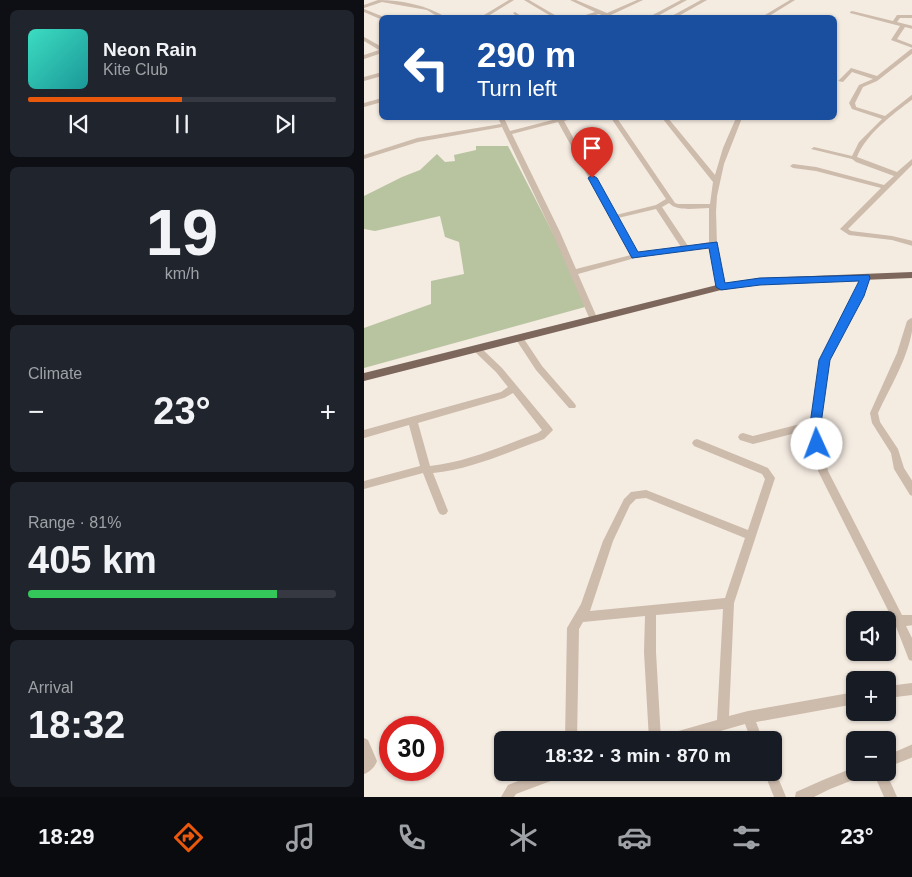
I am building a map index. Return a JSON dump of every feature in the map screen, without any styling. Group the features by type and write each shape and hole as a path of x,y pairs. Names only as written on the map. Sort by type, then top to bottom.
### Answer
{"main road":[{"path":"364,377 721,287 760,282 912,275"}],"street":[{"path":"364,8 382,0 428,9 440,15"},
{"path":"486,15 512,0"},
{"path":"526,0 554,15"},
{"path":"572,0 585,3 607,15 641,0"},
{"path":"654,15 685,0"},
{"path":"676,15 704,0"},
{"path":"767,15 793,0"},
{"path":"364,8 379,17"},
{"path":"588,15 599,12"},
{"path":"852,12 912,28"},
{"path":"680,13 684,15"},
{"path":"364,19 374,15"},
{"path":"894,23 899,16 912,16"},
{"path":"886,118 852,106 861,86 875,80 912,48 894,40 903,27 902,25"},
{"path":"364,39 379,49"},
{"path":"364,57 379,52"},
{"path":"840,81 851,70 877,78"},
{"path":"364,79 379,75"},
{"path":"854,158 859,146 886,118 912,96"},
{"path":"364,105 379,101"},
{"path":"508,133 560,120 635,256"},
{"path":"615,120 669,200 677,206 712,206"},
{"path":"667,120 716,181"},
{"path":"721,287 713,244 712,206 716,181 727,144 738,120"},
{"path":"364,157 417,140 502,121 574,272 594,320"},
{"path":"814,149 854,158 898,175"},
{"path":"912,160 844,229 849,233 892,238 912,244"},
{"path":"793,166 816,169 886,187"},
{"path":"615,217 658,206 669,200"},
{"path":"658,206 685,247"},
{"path":"574,272 635,256 713,244"},
{"path":"866,278 825,360 816,424 817,444 823,471 899,621 912,656"},
{"path":"911,321 901,353 874,414 876,423 896,452 899,469 912,492"},
{"path":"519,338 539,368 572,406"},
{"path":"364,485 427,469 440,469 547,432 548,430 499,370 477,348"},
{"path":"364,434 413,422 504,395 514,388"},
{"path":"413,422 415,436 443,511"},
{"path":"743,437 753,440 816,424"},
{"path":"697,443 765,471 770,476 729,603 723,724"},
{"path":"571,731 573,628 582,617 608,542 627,502 634,495 646,494 752,536"},
{"path":"582,617 651,612 729,603"},
{"path":"651,612 650,652 654,731"},
{"path":"899,621 912,620"},
{"path":"896,691 912,689"},
{"path":"699,731 748,717 846,700"},
{"path":"748,717 753,731"},
{"path":"364,744 372,760 364,768"},
{"path":"896,757 912,750"},
{"path":"801,797 846,777"},
{"path":"507,797 512,788 533,781"},
{"path":"774,781 780,797"},
{"path":"883,781 891,797"}],"green space":[{"path":"476,146 508,146 558,243 585,307 364,368 364,328 431,304 431,281 464,274 459,242 445,237 440,216 375,231 364,229 364,196 420,170 437,154 445,162 455,161 454,155 476,150"}],"route":[{"path":"592,178 635,256 713,244 721,287 760,282 866,278 827,353 821,380 815,430 817,444"}]}
